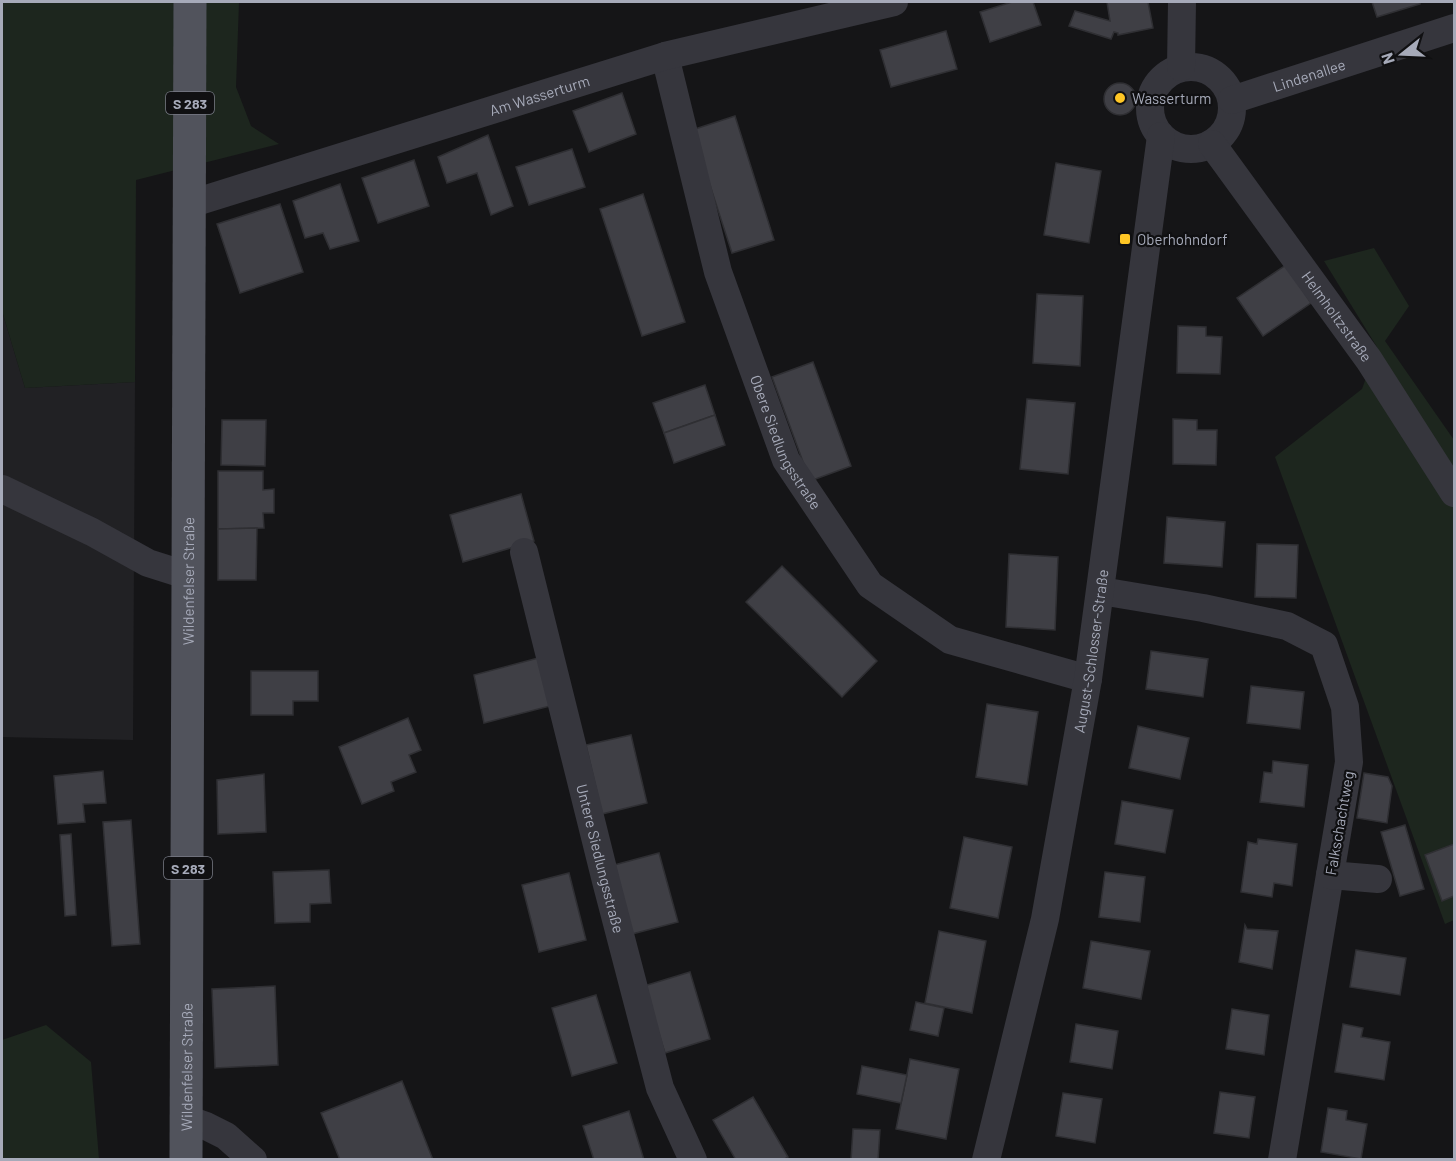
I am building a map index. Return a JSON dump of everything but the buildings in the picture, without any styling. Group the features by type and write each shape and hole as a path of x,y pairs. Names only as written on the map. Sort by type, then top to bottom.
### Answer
{"main road":[{"name":"Wildenfelser Straße","path":"186,1160 190,2"}],"street":[{"name":"Am Wasserturm","path":"190,204 665,56 894,2"},
{"path":"1181,68 1182,2"},
{"name":"Lindenallee","path":"1232,100 1455,28"},
{"name":"Obere Siedlungsstraße","path":"665,56 718,272 786,460 870,585 950,640 1088,679"},
{"path":"1195,66 1208,70 1228,87 1232,100 1233,113 1229,126 1212,144 1199,149 1185,149 1172,145 1161,136 1151,117 1151,96 1158,83 1168,73 1181,68 1195,66"},
{"name":"August-Schlosser-Straße","path":"986,1160 1045,919 1088,679 1161,136"},
{"name":"Helmholtzstraße","path":"1212,144 1369,360 1455,493"},
{"path":"2,489 148,562 189,576"},
{"name":"Untere Siedlungsstraße","path":"524,552 660,1088 693,1160"},
{"name":"Falkschachtweg","path":"1101,591 1203,608 1287,626 1324,645 1345,707 1349,762 1282,1160"},
{"path":"1330,875 1378,879"},
{"path":"186,1119 226,1136 253,1160"}],"shaded area":[{"path":"2,2 239,2 236,87 251,126 279,144 136,180 135,382 25,388 2,311"},
{"path":"1374,248 1409,306 1385,341 1454,440 1454,920 1445,924 1275,457 1362,389 1377,347 1324,261"},
{"path":"2,311 25,388 135,382 133,740 2,737"},
{"path":"46,1025 91,1062 99,1159 2,1159 2,1040"}],"place":[{"name":"Wasserturm","path":"1120,98"},
{"name":"Oberhohndorf","path":"1125,239"}]}
